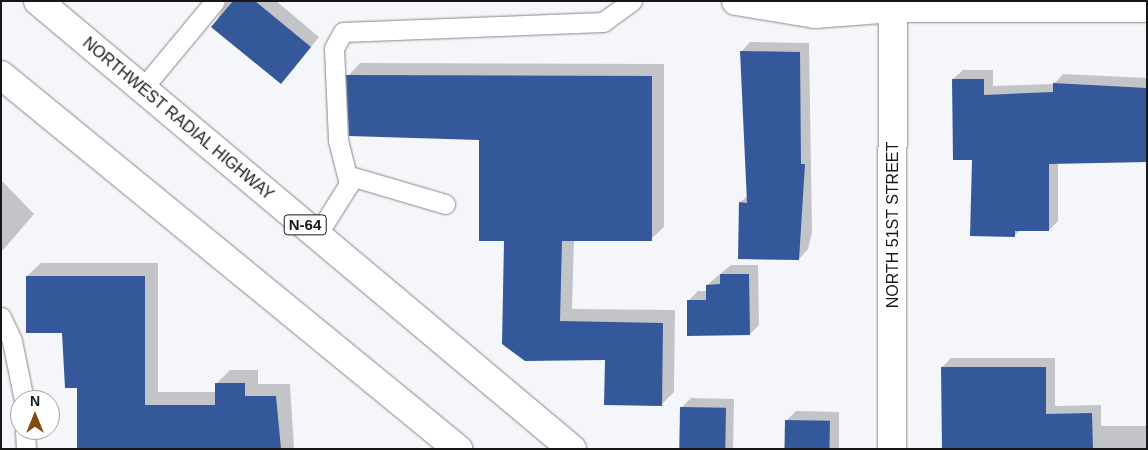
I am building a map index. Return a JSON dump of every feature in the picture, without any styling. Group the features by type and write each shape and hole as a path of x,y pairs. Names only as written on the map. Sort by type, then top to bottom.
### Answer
{"main road":[{"name":"NORTHWEST RADIAL HIGHWAY","path":"38,1 572,449"},
{"path":"736,1 815,14 893,5 1147,8"},
{"name":"NORTH 51ST STREET","path":"892,449 893,5"},
{"path":"1,75 458,449"}],"lane":[{"path":"142,89 215,1"},
{"path":"317,235 350,176 338,140 334,48 343,32 603,22 632,1"},
{"path":"350,176 445,204"},
{"path":"1,317 12,341 22,390"}],"building":[{"path":"233,1 255,1 311,47 281,84 211,27"},
{"path":"740,51 800,52 801,164 805,164 799,260 738,259 739,202 747,203"},
{"path":"346,75 652,76 652,241 562,241 560,321 663,323 662,406 604,405 605,360 525,361 502,344 504,241 479,241 479,140 349,136"},
{"path":"952,79 984,79 984,95 1053,92 1053,83 1147,88 1147,162 1049,164 1049,231 1015,231 1015,237 970,236 972,160 953,160"},
{"path":"720,274 749,274 750,335 687,336 687,300 706,300 706,285 720,284"},
{"path":"26,276 145,276 145,405 215,405 215,383 245,383 245,396 276,396 281,449 77,449 77,388 65,388 62,333 26,333"},
{"path":"941,367 1046,367 1046,414 1092,413 1093,449 942,449"},
{"path":"680,407 726,408 725,449 679,449"},
{"path":"785,420 830,421 830,449 784,449"}]}
